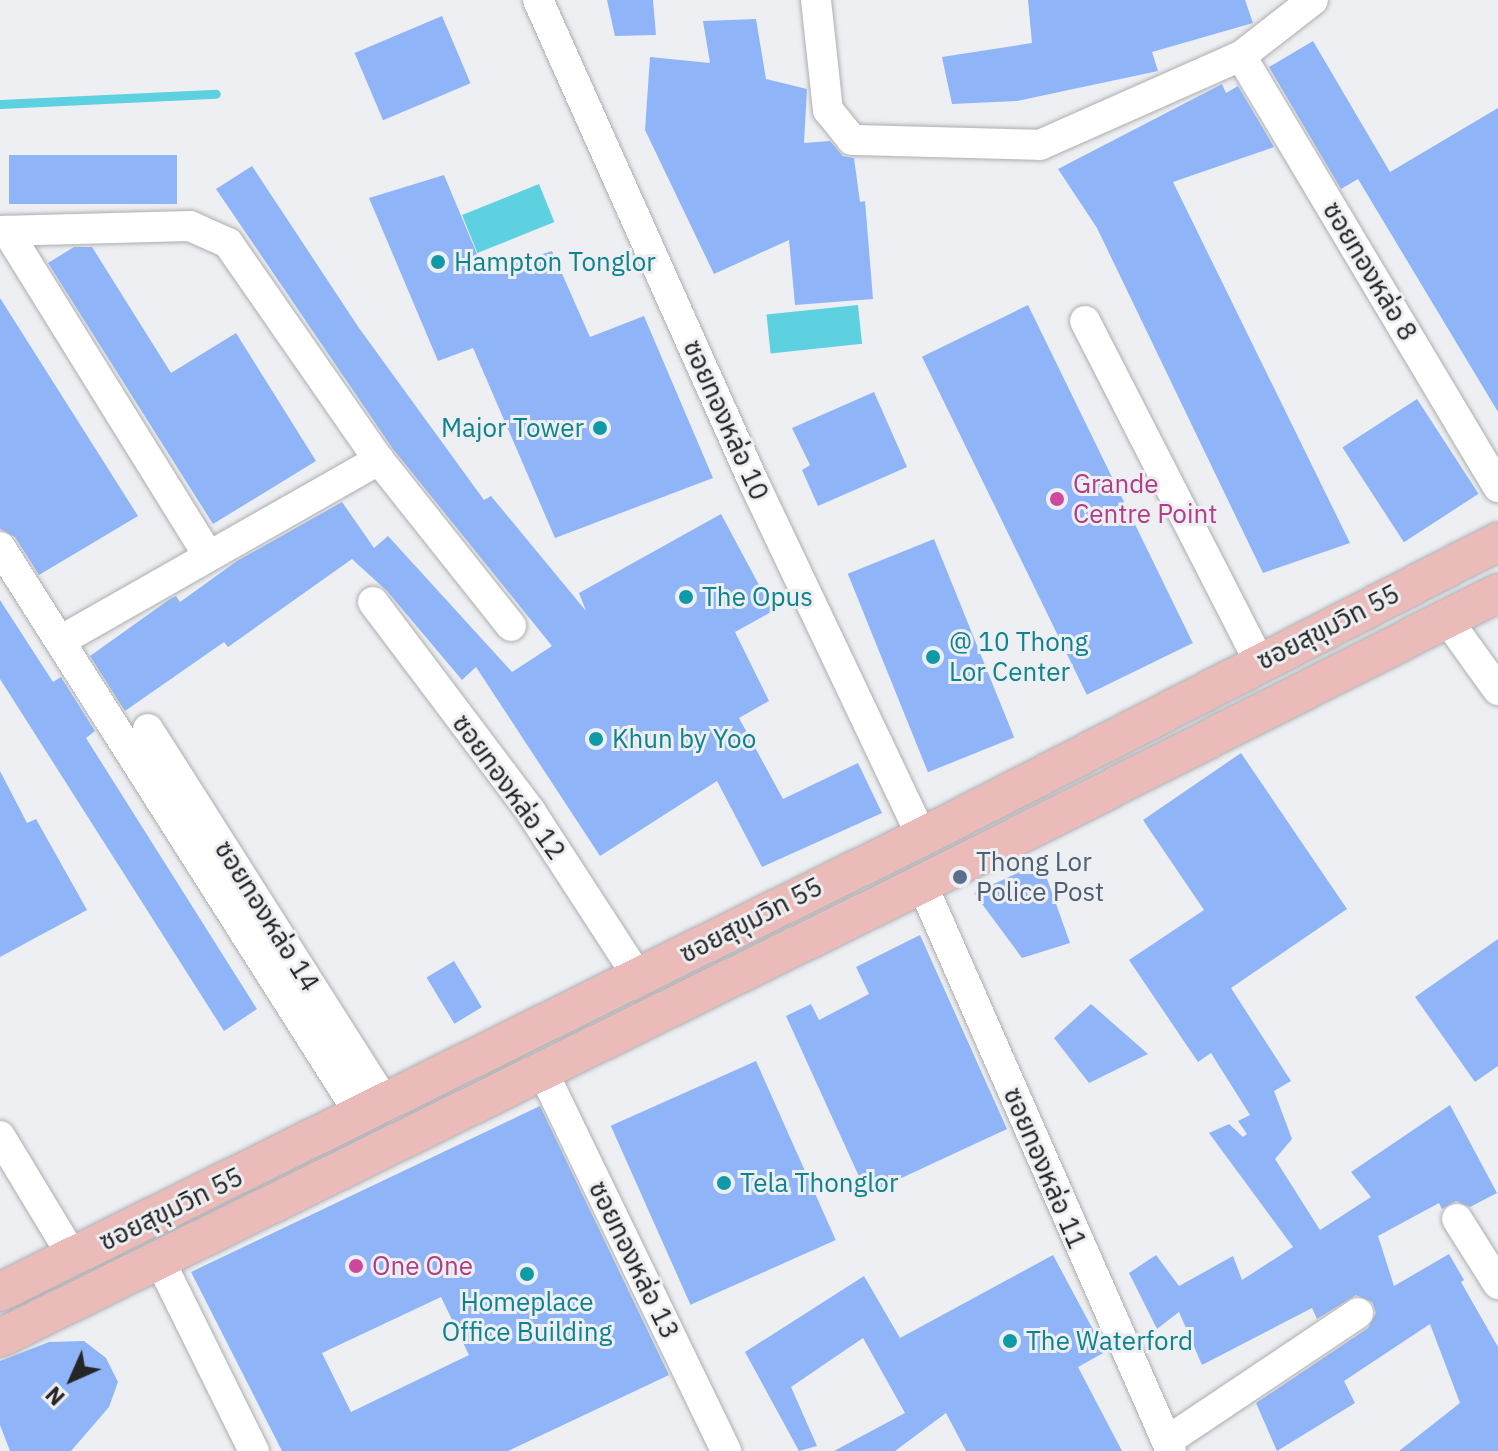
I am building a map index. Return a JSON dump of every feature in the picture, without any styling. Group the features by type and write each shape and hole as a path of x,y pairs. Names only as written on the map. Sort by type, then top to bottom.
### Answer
{"main road":[{"name":"ซอยสุขุมวิท 55","path":"0,1292 922,837 1259,661 1498,542"},
{"path":"1426,577 1446,618"},
{"name":"ซอยสุขุมวิท 55","path":"0,1338 922,884 1498,593"},
{"path":"922,837 922,884"},
{"path":"520,1037 542,1070"},
{"path":"143,1222 159,1259"},
{"path":"73,1257 90,1293"}],"street":[{"name":"ซอยทองหล่อ 10","path":"538,0 754,483 922,837"},
{"path":"816,0 828,110 852,140 1040,145 1241,56 1313,0"},
{"name":"ซอยทองหล่อ 8","path":"1241,56 1498,487"},
{"path":"4,231 190,226 210,231 228,243 379,460 511,626"},
{"path":"4,231 207,554"},
{"path":"1085,321 1259,661"},
{"path":"60,641 207,554 379,460"},
{"path":"0,547 373,1110"},
{"name":"ซอยทองหล่อ 12","path":"373,602 531,812 638,977"},
{"path":"1446,618 1498,690"},
{"name":"ซอยทองหล่อ 14","path":"148,729 373,1110"},
{"name":"ซอยทองหล่อ 11","path":"922,884 1169,1446"},
{"name":"ซอยทองหล่อ 13","path":"542,1070 726,1451"},
{"path":"0,1136 73,1257"},
{"path":"1457,1219 1498,1284"},
{"path":"159,1259 254,1451"},
{"path":"1169,1446 1358,1313"}],"water":[{"path":"539,184 554,222 477,253 462,215"},
{"path":"858,305 862,344 771,353 767,315"}],"building":[{"path":"607,0 653,0 656,35 615,36"},
{"path":"1028,0 1245,0 1253,23 1152,52 1158,71 1017,101 952,104 942,57 1032,43"},
{"path":"442,16 471,83 383,120 355,53"},
{"path":"756,19 766,79 807,89 804,143 830,141 843,156 854,158 860,202 865,201 873,299 795,305 789,240 714,274 645,130 650,57 710,63 703,21"},
{"path":"1313,41 1390,172 1498,108 1498,412 1358,179 1341,189 1269,67"},
{"path":"1222,84 1226,93 1238,86 1274,147 1173,182 1350,543 1263,573 1097,228 1058,169"},
{"path":"9,155 177,155 177,204 9,204"},
{"path":"252,166 359,328 484,500 491,496 586,611 579,593 721,514 773,611 735,632 769,701 739,718 783,799 858,763 882,813 762,867 717,781 600,856 476,667 462,680 387,591 352,559 228,647 224,642 125,711 90,656 170,599 176,596 180,602 237,561 342,502 374,548 388,536 512,672 552,646 393,449 216,189"},
{"path":"444,175 485,273 552,251 590,337 644,316 713,478 555,538 473,348 438,361 369,198"},
{"path":"74,247 92,247 171,373 236,333 316,461 213,524 48,263"},
{"path":"0,298 138,516 39,575 15,537 0,529"},
{"name":"Grande Centre Point","path":"1028,305 1193,643 1087,695 922,357"},
{"path":"874,392 907,467 818,506 802,470 810,465 792,428"},
{"path":"1417,399 1479,494 1404,542 1342,447"},
{"name":"@ 10 Thong Lor Center","path":"934,539 1014,737 928,772 848,574"},
{"path":"0,600 53,682 61,677 95,731 86,738 257,1009 224,1031 0,679"},
{"path":"1241,753 1347,909 1231,988 1291,1081 1274,1091 1292,1139 1275,1159 1320,1230 1371,1197 1351,1172 1450,1105 1497,1193 1470,1207 1456,1201 1442,1209 1439,1203 1378,1236 1394,1286 1449,1254 1464,1280 1461,1282 1498,1347 1498,1451 1399,1451 1460,1403 1430,1324 1344,1381 1355,1403 1277,1451 1256,1403 1368,1328 1376,1313 1372,1302 1356,1295 1317,1319 1312,1308 1202,1365 1179,1312 1157,1329 1129,1273 1156,1255 1179,1286 1233,1256 1242,1280 1293,1247 1209,1133 1229,1124 1243,1137 1247,1134 1238,1121 1250,1115 1211,1053 1198,1062 1129,960 1204,910 1143,820"},
{"path":"0,771 27,823 36,819 87,910 0,957"},
{"path":"1041,862 1070,943 1022,958 974,893"},
{"path":"920,935 1007,1129 867,1194 786,1016 811,1004 819,1020 869,994 856,967"},
{"path":"1498,939 1498,1066 1475,1082 1415,997"},
{"path":"454,961 482,1007 454,1024 427,977"},
{"path":"1091,1004 1148,1054 1089,1083 1054,1038"},
{"name":"Tela Thonglor","path":"756,1061 836,1240 690,1305 611,1126"},
{"path":"540,1106 669,1375 508,1451 282,1451 191,1272","holes":["441,1297 469,1355 351,1412 322,1353"]},
{"path":"1053,1255 1105,1352 1078,1367 1122,1451 966,1451 946,1413 895,1451 834,1451 905,1413 863,1338 791,1387 817,1446 799,1451 745,1352 864,1276 900,1338"},
{"path":"84,1341 106,1358 118,1382 109,1407 71,1451 10,1451 0,1425 0,1361 49,1342"}],"waterway":[{"path":"0,104 216,94"}],"place":[{"name":"Hampton Tonglor","path":"438,262"},
{"name":"Major Tower","path":"600,428"},
{"name":"Grande Centre Point","path":"1057,499"},
{"name":"The Opus","path":"686,597"},
{"name":"@ 10 Thong Lor Center","path":"933,657"},
{"name":"Khun by Yoo","path":"596,739"},
{"name":"Thong Lor Police Post","path":"960,877"},
{"name":"Tela Thonglor","path":"724,1183"},
{"name":"One One","path":"356,1266"},
{"name":"Homeplace Office Building","path":"527,1274"},
{"name":"The Waterford","path":"1010,1341"}]}
